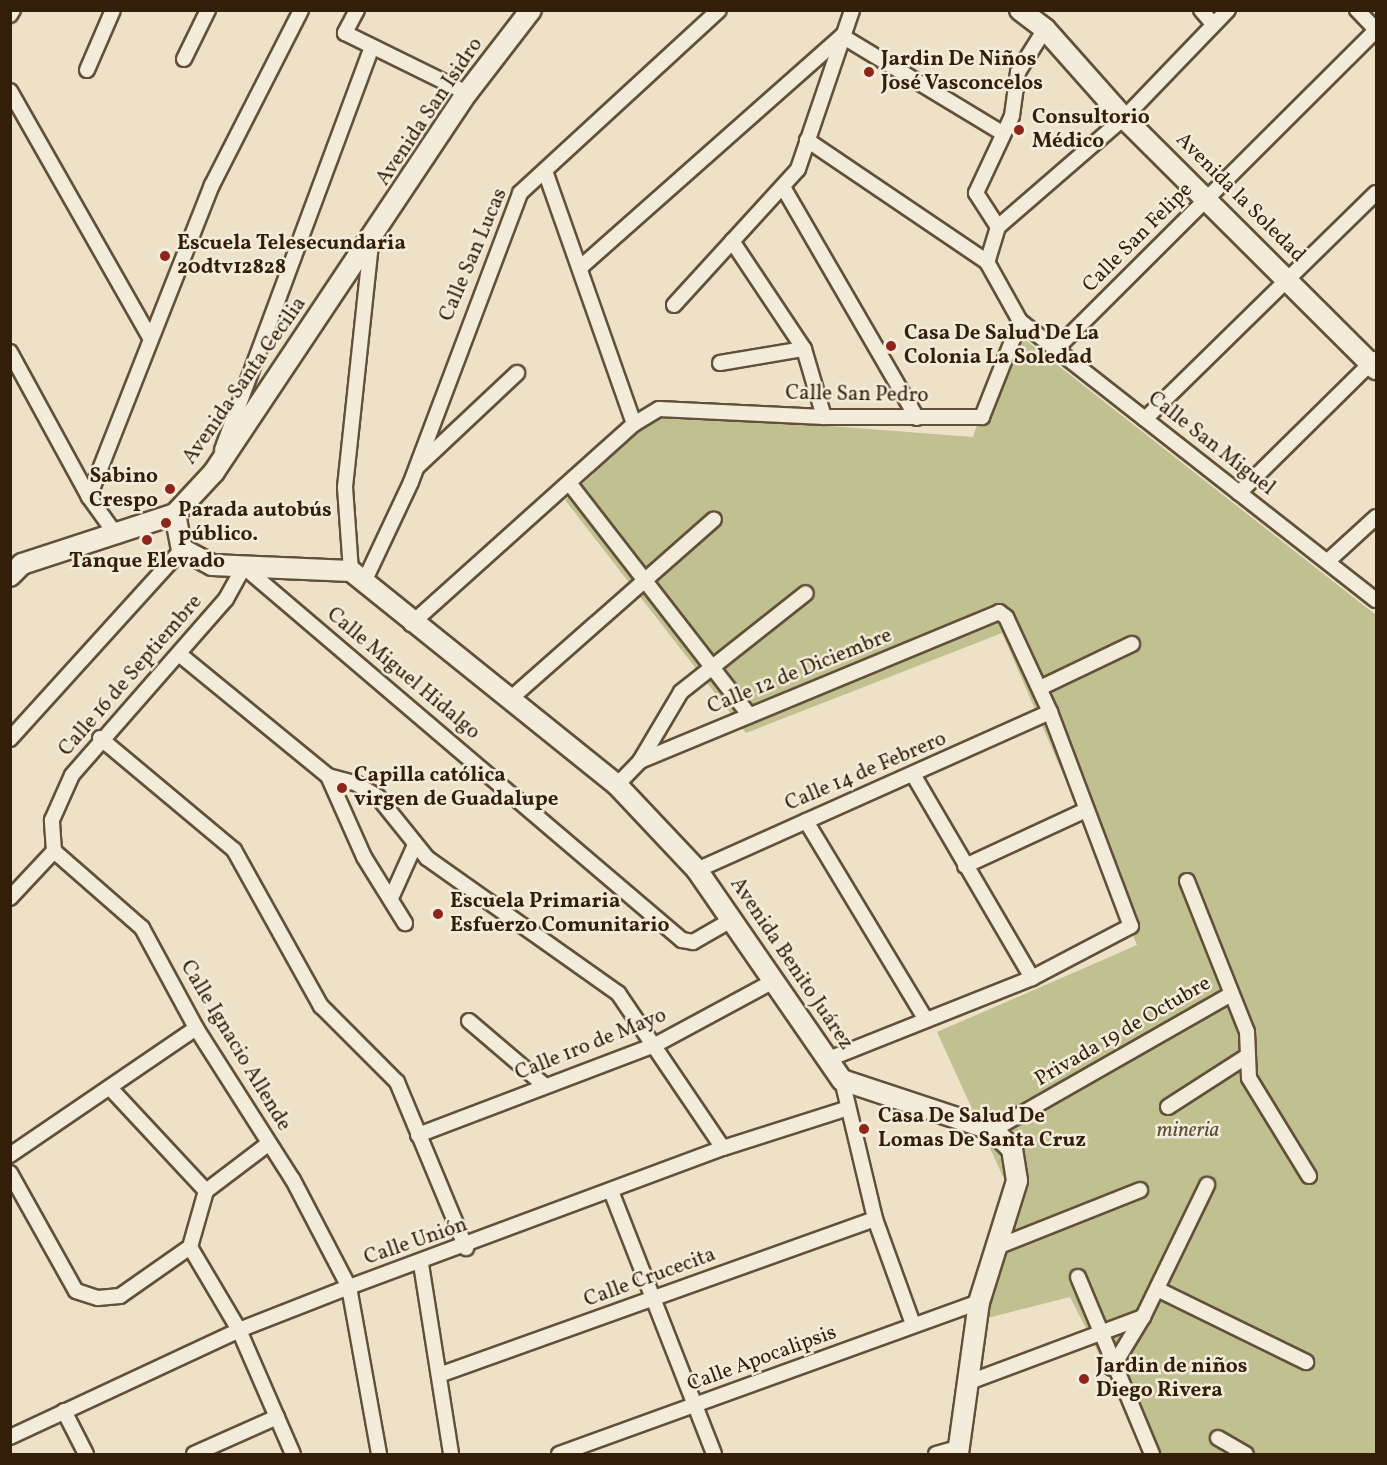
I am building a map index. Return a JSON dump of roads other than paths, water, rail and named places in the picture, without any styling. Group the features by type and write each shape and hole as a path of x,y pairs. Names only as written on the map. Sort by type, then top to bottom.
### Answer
{"street":[{"path":"10,15 12,10"},
{"path":"87,70 113,10"},
{"path":"184,59 208,10"},
{"path":"89,497 148,336 212,185 301,10"},
{"path":"357,10 345,33 467,93"},
{"name":"Avenida San Isidro","path":"371,243 467,93 531,10"},
{"name":"Calle San Lucas","path":"358,577 417,467 520,193 719,10"},
{"path":"674,305 798,169 852,10"},
{"name":"Avenida la Soledad","path":"1020,10 1045,28 1124,118 1375,363"},
{"path":"1201,10 1214,24"},
{"path":"987,262 999,228 1124,118 1228,10"},
{"path":"1357,10 1376,30"},
{"path":"999,228 976,193 1002,133 1012,116 1018,72 1045,28"},
{"name":"Calle San Felipe","path":"1056,349 1376,30"},
{"path":"582,266 842,36"},
{"path":"842,36 1002,133"},
{"path":"213,472 372,47"},
{"path":"10,91 148,336"},
{"path":"807,140 987,262 1020,321"},
{"path":"545,171 582,266 634,424"},
{"path":"783,187 917,417"},
{"path":"1145,419 1377,193"},
{"path":"732,241 804,349 824,417"},
{"path":"182,549 212,565 358,577 345,487 371,243"},
{"name":"Avenida Santa Cecilia","path":"175,514 213,472 371,243"},
{"name":"Calle San Pedro","path":"411,624 570,484 634,424 659,409 824,417 982,417 1020,321"},
{"name":"Calle San Miguel","path":"1020,321 1377,600"},
{"path":"720,363 804,349"},
{"path":"10,352 89,497 117,536"},
{"path":"1239,492 1375,363"},
{"path":"417,467 517,374"},
{"path":"570,484 749,715"},
{"path":"14,567 117,536 175,514 182,549"},
{"path":"1328,561 1377,517"},
{"path":"509,700 642,578 714,519"},
{"path":"10,739 182,549"},
{"name":"Calle 16 de Septiembre","path":"54,851 52,820 72,775 100,738 180,654 226,600 244,567"},
{"name":"Calle Miguel Hidalgo","path":"244,567 682,940 693,942 733,920"},
{"name":"Avenida Benito Juárez","path":"358,577 411,624 617,785 698,870 826,1060 842,1080 993,1130"},
{"path":"640,761 668,707 710,666 806,592"},
{"name":"Calle 12 de Diciembre","path":"617,785 640,761 999,612 1006,617 1040,688"},
{"path":"826,1060 1032,978 1131,926 1040,688 1132,644"},
{"path":"180,654 328,776 357,784 378,797 399,817 414,847 618,993 656,1045 723,1148"},
{"name":"Calle 14 de Febrero","path":"698,870 806,821 914,776 1050,712"},
{"path":"100,738 234,850 321,1006 397,1082 466,1248"},
{"path":"328,776 364,857 392,896 405,923"},
{"path":"914,776 1032,978"},
{"path":"965,866 1086,810"},
{"path":"806,821 926,1020"},
{"path":"392,896 414,847"},
{"path":"10,898 54,851"},
{"name":"Calle Ignacio Allende","path":"54,851 142,928 196,1028 293,1180 349,1287 379,1455"},
{"name":"Privada 19 de Octubre","path":"993,1130 1230,995 1186,881"},
{"name":"Calle 1ro de Mayo","path":"418,1135 656,1045 774,981"},
{"path":"1230,995 1247,1032 1249,1078 1308,1176"},
{"path":"470,1021 545,1086"},
{"path":"10,1155 82,1110 196,1028"},
{"path":"1168,1107 1247,1056"},
{"path":"842,1080 845,1109 875,1219 914,1324"},
{"path":"111,1089 206,1191"},
{"name":"Calle Unión","path":"10,1437 239,1330 349,1287 466,1248 723,1148 845,1109"},
{"path":"936,1455 959,1451 972,1382 979,1302 1017,1181 1012,1149 993,1130"},
{"path":"10,1173 76,1291 98,1298 120,1296 190,1247 206,1191 268,1144"},
{"path":"1112,1368 1159,1290 1207,1185"},
{"path":"997,1247 1140,1190"},
{"path":"611,1191 714,1455"},
{"name":"Calle Crucecita","path":"439,1375 875,1219"},
{"path":"190,1247 239,1330 293,1455"},
{"path":"421,1264 451,1455"},
{"path":"1078,1277 1112,1368 1152,1455"},
{"path":"1159,1290 1306,1362"},
{"name":"Calle Apocalipsis","path":"559,1455 979,1302"},
{"path":"972,1382 1100,1336 1143,1317"},
{"path":"64,1411 86,1455"},
{"path":"194,1455 277,1417"},
{"path":"1218,1438 1246,1455"}],"place":[{"name":"Jardin De Niños José Vasconcelos","path":"869,72"},
{"name":"Consultorio Médico","path":"1019,130"},
{"name":"Escuela Telesecundaria 20dtv12828","path":"165,256"},
{"name":"Casa De Salud De La Colonia La Soledad","path":"891,346"},
{"name":"Sabino Crespo","path":"170,489"},
{"name":"Parada autobús público.","path":"166,523"},
{"name":"Tanque Elevado","path":"147,540"},
{"name":"Capilla católica virgen de Guadalupe","path":"342,788"},
{"name":"Escuela Primaria Esfuerzo Comunitario","path":"438,914"},
{"name":"Casa De Salud De Lomas De Santa Cruz","path":"864,1129"},
{"name":"Jardin de niños Diego Rivera","path":"1084,1379"}],"park label":[{"name":"mineria","path":"1188,1131"}]}
